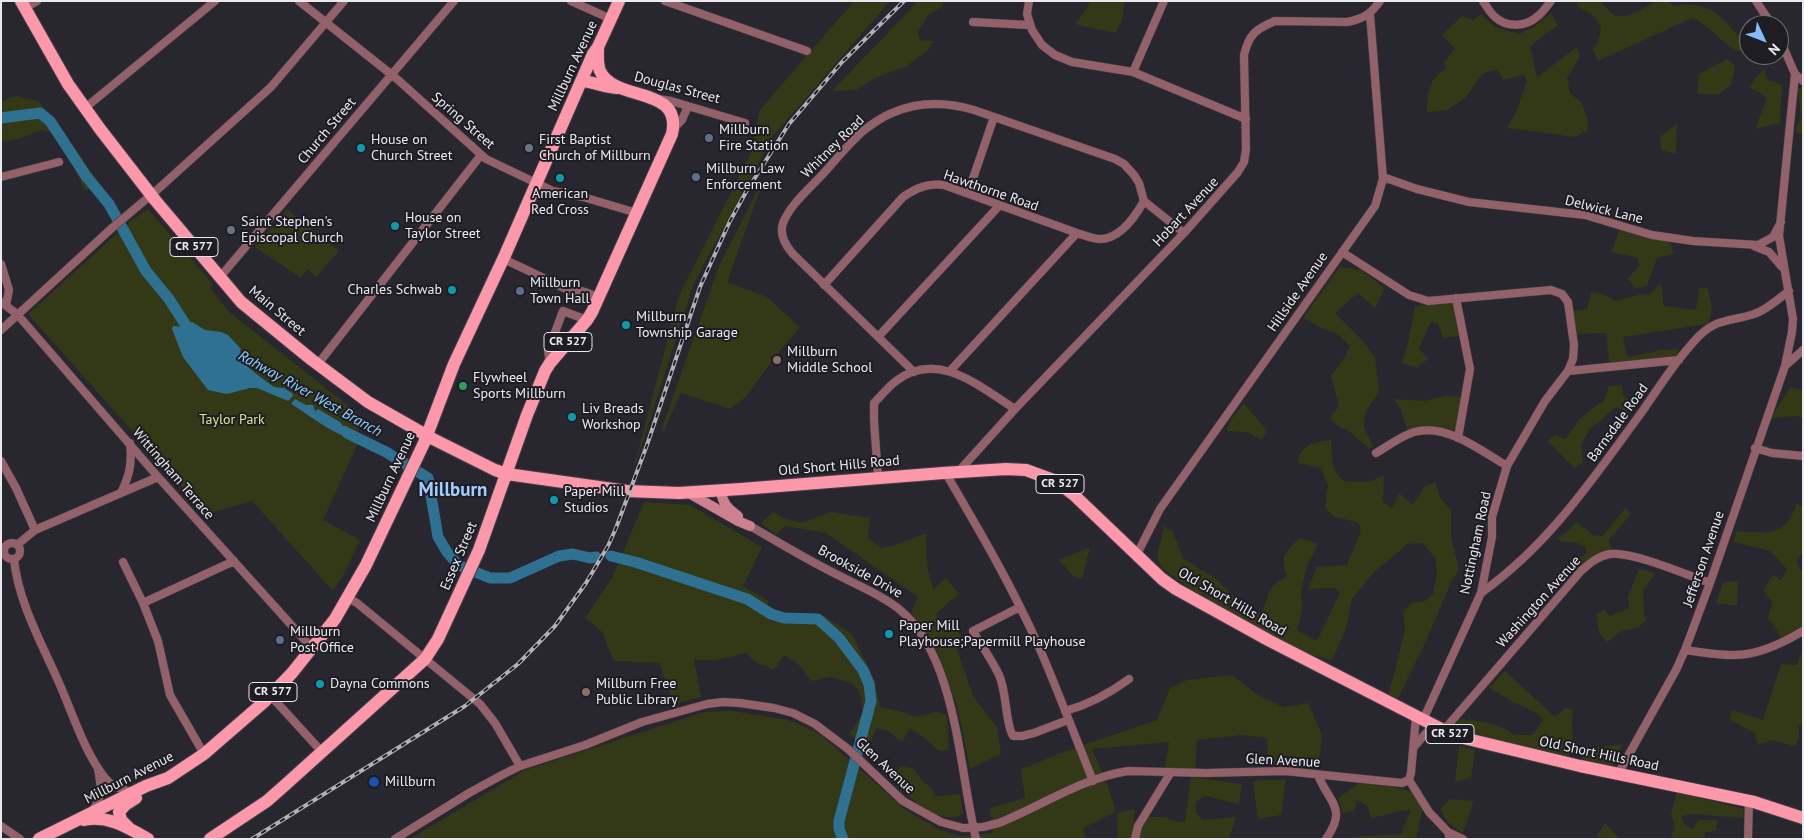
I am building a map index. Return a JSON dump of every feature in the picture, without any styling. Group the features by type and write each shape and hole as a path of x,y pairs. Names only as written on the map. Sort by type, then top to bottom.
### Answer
{"main road":[{"name":"Millburn Avenue","path":"39,839 134,792 168,778 204,754 253,713 330,627 366,565 427,436 454,364 503,259 593,54 598,48 619,1"},
{"name":"Main Street","path":"23,5 68,84 151,195 241,302 318,364 368,402 427,436 495,470 507,474 627,491"},
{"name":"Douglas Street","path":"598,48 598,62 601,72 617,88 652,98"},
{"path":"582,81 617,88"},
{"path":"652,98 661,102 668,109 672,115 673,129"},
{"name":"Essex Street","path":"210,839 267,801 425,659 438,639 474,563 527,416 550,363 587,320 598,301 673,129"},
{"name":"Old Short Hills Road","path":"627,491 716,491 878,477 1006,469 1026,470 1056,481 1074,495 1162,578 1196,602 1429,723 1467,740 1748,801 1803,818"},
{"path":"716,491 717,510"},
{"name":"Brookside Drive","path":"716,491 725,505 750,526"},
{"name":"Brookside Drive","path":"686,492 750,526"},
{"path":"129,828 121,820 120,809 168,778"},
{"name":"CR 577","path":"77,821 100,818 129,828 148,839"}],"street":[{"path":"23,5 37,1"},
{"path":"85,108 215,1"},
{"name":"Spring Street","path":"299,1 391,75 481,155 492,162 554,191 583,196 637,213"},
{"path":"1,330 112,228 271,87 344,1"},
{"name":"Church Street","path":"220,277 454,1"},
{"path":"571,1 611,20"},
{"path":"665,1 806,51"},
{"path":"1029,1 1027,14 1029,25 1042,45 1062,58 1133,72 1246,119"},
{"path":"1133,72 1164,1"},
{"path":"1370,14 1380,1"},
{"path":"1483,1 1495,17 1500,21 1513,25 1520,25 1532,20 1551,1"},
{"path":"1756,1 1765,15"},
{"name":"Hobart Avenue","path":"952,472 1184,233 1238,172 1244,162 1246,149 1244,54 1252,34 1275,21 1347,22 1358,20 1370,14"},
{"name":"Hillside Avenue","path":"1137,554 1160,509 1375,206 1381,191 1383,178 1370,14"},
{"path":"974,22 1029,25"},
{"path":"1789,60 1795,74 1803,81"},
{"path":"1785,366 1793,319 1779,236 1795,74"},
{"name":"Douglas Street","path":"652,98 671,100 745,124"},
{"name":"Whitney Road","path":"914,372 824,285 786,246 782,239 783,222 792,207 855,138 883,117 916,105 951,104 974,110 1124,164 1130,169 1139,183 1144,202"},
{"name":"Essex Street","path":"673,129 682,120 688,106"},
{"path":"968,193 994,117"},
{"path":"318,364 481,155"},
{"path":"1,177 58,162"},
{"name":"Delwick Lane","path":"1383,178 1468,202 1585,215 1652,235 1693,241 1752,245 1769,241 1777,232 1781,222"},
{"name":"Hawthorne Road","path":"824,285 899,202 911,191 925,186 940,184 1077,233 1099,239 1110,238 1124,227 1144,202"},
{"path":"1144,202 1184,233"},
{"path":"878,337 999,206"},
{"path":"950,371 1077,233"},
{"path":"1752,245 1769,252 1776,258 1784,270"},
{"path":"1342,252 1409,295 1428,301 1551,290 1562,294 1568,302 1574,345 1573,359 1568,371 1679,360"},
{"path":"503,259 556,283 572,291 575,295 598,301"},
{"path":"1,264 9,290 3,303"},
{"name":"Barnsdale Road","path":"1481,593 1502,578 1534,550 1578,499 1679,360 1699,336 1711,325 1725,320 1752,315 1771,305 1789,291"},
{"path":"1456,298 1470,369 1458,438"},
{"name":"Wittingham Terrace","path":"3,303 17,314 158,476 312,648"},
{"path":"550,363 548,351 563,311 587,320"},
{"name":"Jefferson Avenue","path":"1618,774 1676,670 1685,650 1785,366 1803,350"},
{"path":"878,477 874,403 895,382 914,372 932,369 950,371 963,376 1015,409"},
{"name":"Nottingham Road","path":"1429,723 1481,593 1492,537 1492,517 1507,466 1545,401 1568,371"},
{"path":"1376,453 1412,432 1426,430 1443,432 1458,438 1507,466"},
{"path":"121,493 131,468 130,443"},
{"path":"1755,448 1772,453 1803,456"},
{"path":"1,461 16,488 35,530"},
{"path":"952,472 1020,607 1093,781"},
{"path":"17,545 35,530 158,476"},
{"name":"Brookside Drive","path":"750,526 813,562 888,601 920,630 932,650 954,721 976,839"},
{"path":"12,543 17,545 20,549 20,554 14,559 6,557 3,546 12,543"},
{"name":"Washington Avenue","path":"1429,723 1596,558 1612,554 1633,556 1710,583"},
{"path":"14,559 15,571 22,596 78,728 97,767 112,784 125,791 134,792"},
{"path":"143,603 234,561"},
{"path":"123,562 143,603 158,641 170,695 204,754"},
{"path":"348,598 357,603 474,698 495,723 520,766"},
{"path":"1020,607 973,631 999,675 1006,698 1009,730 1013,736 1022,736 1068,720"},
{"path":"1685,650 1734,655 1760,650 1791,638 1803,631"},
{"path":"1065,711 1077,708 1114,690 1129,679"},
{"path":"270,695 322,752"},
{"name":"Glen Avenue","path":"395,839 477,788 520,766 585,745 642,722 707,704 722,702 740,702 792,713 815,724 848,749 903,801 916,810 941,822 963,828 999,823 1093,781 1128,771 1285,771 1402,783 1409,780"},
{"path":"1413,749 1429,723"},
{"path":"1429,723 1413,749 1409,780 1429,812 1449,835 1463,839"},
{"path":"90,814 97,804 101,791 97,767"},
{"path":"1134,839 1138,826 1171,772"},
{"path":"1318,775 1332,802 1337,818 1335,826 1326,839"},
{"path":"1748,801 1748,839"},
{"path":"1,826 20,839"}],"green space":[{"path":"854,1 890,1 773,136 694,283 632,475 679,295 752,151 759,111"},
{"path":"918,1 943,1 943,6 928,15 918,31 920,40 934,41 928,50 907,66 875,78 856,90 832,91"},
{"path":"1091,1 1125,1 1122,20 1115,33 1076,24"},
{"path":"1577,1 1601,1 1612,13 1618,16 1630,15 1659,1 1665,1 1674,6 1694,5 1703,7 1725,20 1737,35 1739,34 1739,51 1726,44 1707,27 1692,18 1598,61 1593,50 1598,41 1601,28 1594,16 1577,6"},
{"path":"1551,13 1558,25 1530,46 1537,77 1577,47 1580,56 1567,78 1570,93 1582,103 1588,121 1587,131 1575,137 1507,128 1517,110 1527,80 1524,75 1503,80 1497,69 1482,74 1466,97 1447,110 1427,112 1430,87 1440,72 1446,68 1444,63 1455,48 1442,35 1462,16 1473,20 1481,14 1495,27 1519,34 1534,27"},
{"path":"1727,59 1735,66 1731,85 1719,94 1697,94 1699,74"},
{"path":"1764,69 1768,80 1782,85 1780,123 1755,129 1767,98 1750,88 1754,79"},
{"path":"1798,88 1803,89 1803,132 1801,135 1795,131 1801,117"},
{"path":"16,96 38,101 59,125 99,183 85,191 70,160 54,134 42,130 19,139 1,142 1,102"},
{"path":"1677,124 1676,154 1661,150 1660,137"},
{"path":"765,176 727,282 767,297 800,327 774,358 746,397 730,409 681,393 664,431 661,431 719,266"},
{"name":"Taylor Park","path":"148,209 213,284 210,288 228,311 360,415 356,448 323,520 360,540 344,574 333,591 252,501 206,514 28,314 131,221"},
{"path":"287,209 339,251 316,277 308,269 301,278 255,247"},
{"path":"1619,230 1670,242 1674,254 1657,258 1647,285 1636,289 1628,279 1639,265 1638,258 1611,252"},
{"path":"1339,267 1361,270 1385,288 1375,308 1358,293 1335,313 1360,338 1375,357 1379,392 1365,413 1364,427 1373,446 1369,449 1349,431 1336,425 1330,418 1339,406 1331,376 1350,346 1338,334 1303,318"},
{"path":"1661,283 1664,306 1696,310 1699,288 1708,288 1712,310 1708,324 1623,337 1626,354 1629,357 1661,350 1679,349 1676,359 1609,362 1606,333 1576,334 1571,311 1587,309 1591,292 1605,295 1615,301 1650,294"},
{"path":"1453,302 1459,336 1443,338 1438,324 1431,322 1419,348 1428,359 1417,367 1401,363 1407,347 1415,306"},
{"path":"1622,385 1623,395 1636,406 1630,413 1616,407 1589,430 1581,444 1583,462 1574,468 1548,441 1555,435 1565,439 1579,420 1604,401 1609,386"},
{"path":"1791,387 1803,391 1803,418 1798,416 1770,418"},
{"path":"1446,396 1463,397 1455,430 1436,427 1407,429 1401,410 1394,399 1424,401"},
{"path":"1244,403 1267,431 1262,440 1247,432 1226,431 1232,418"},
{"path":"1331,440 1333,467 1343,481 1369,482 1384,475 1383,502 1392,508 1399,493 1413,505 1425,486 1436,482 1440,498 1451,511 1451,537 1459,570 1452,580 1427,639 1398,698 1388,694 1405,628 1403,613 1411,603 1425,601 1433,594 1437,572 1435,558 1423,543 1408,544 1374,572 1352,599 1346,629 1332,660 1303,653 1200,596 1161,567 1157,557 1164,526 1173,532 1183,558 1216,579 1243,606 1262,614 1267,596 1272,587 1287,577 1284,559 1290,547 1300,538 1318,544 1306,569 1301,591 1302,610 1297,630 1317,641 1340,593 1334,588 1308,589 1317,567 1347,565 1361,531 1359,523 1333,516 1325,507 1328,486 1321,468 1298,463 1301,452 1309,445"},
{"path":"644,502 690,505 762,547 742,588 744,587 769,601 767,606 776,611 826,617 852,634 875,681 880,707 903,712 914,717 936,712 947,715 949,750 939,751 925,738 910,729 902,742 888,731 877,728 868,747 849,734 863,713 860,692 852,683 830,677 811,681 798,664 784,655 774,670 753,661 747,653 708,661 694,659 701,697 674,704 659,663 614,661 602,632 585,618 613,576"},
{"path":"1797,503 1803,508 1803,551 1797,562 1800,570 1803,571 1803,628 1782,640 1768,619 1772,602 1763,590 1773,575 1781,580 1787,569 1770,551 1733,542 1737,531 1766,532 1781,528 1787,522"},
{"path":"1626,507 1631,514 1609,540 1612,550 1589,559 1555,591 1548,583 1587,553 1585,547 1575,542 1563,542 1556,538 1566,533 1577,522 1593,535 1603,536"},
{"path":"773,512 786,519 802,523 831,512 870,518 868,538 881,548 896,545 926,533 928,569 934,589 946,578 959,594 937,613 941,624 953,620 961,637 956,641 957,650 973,696 997,727 1001,754 970,769 957,706 936,649 911,613 918,597 826,533 785,526 776,535 761,523"},
{"path":"1090,547 1082,579 1074,577 1059,560"},
{"path":"1639,569 1656,573 1643,590 1644,616 1647,620 1637,628 1622,631 1607,642 1599,633 1596,615 1604,609 1610,616 1629,608 1628,597"},
{"path":"1738,581 1737,606 1716,603 1723,582"},
{"path":"1803,649 1803,724 1799,724 1799,738 1795,746 1770,740 1758,745 1755,733 1730,720 1732,710 1763,720 1781,664 1797,665"},
{"path":"1505,671 1555,717 1565,708 1573,710 1573,739 1569,756 1509,744 1456,727 1459,719 1502,727 1514,735 1533,735 1543,719 1535,712 1489,688"},
{"path":"1232,675 1258,695 1283,707 1308,703 1322,735 1318,769 1268,764 1267,738 1241,735 1197,740 1195,770 1165,769 1169,742 1092,749 1108,786 1116,812 1083,828 1086,839 410,839 525,770 704,712 733,711 788,720 819,733 907,811 938,829 960,836 993,833 990,808 1025,798 1021,769 1074,748 1157,720 1170,688 1187,680"},
{"path":"1623,744 1612,766 1583,760 1584,749"},
{"path":"1459,746 1475,750 1471,778 1455,782"},
{"path":"901,766 913,768 923,782 932,788 935,796 960,794 963,814 943,817 913,800 889,777"},
{"path":"1191,777 1242,784 1239,804 1205,796 1196,802 1196,813 1203,820 1236,817 1229,839 1139,839 1138,836 1148,817 1165,817 1177,822 1185,821"},
{"path":"1286,779 1281,815 1258,819 1253,781"},
{"path":"1361,782 1410,791 1423,808 1416,839 1352,839 1353,837 1401,834 1411,810 1371,818 1367,806 1357,800 1354,811 1343,813 1338,798"},
{"path":"1677,792 1744,809 1743,818 1694,814 1681,816 1685,825 1692,829 1699,820 1718,820 1716,831 1706,832 1704,839 1672,839 1675,827 1671,815"},
{"path":"1450,799 1474,801 1463,833 1449,823 1442,813 1441,808"},
{"path":"1135,809 1132,839 1118,839 1117,813"},
{"path":"1605,823 1620,839 1601,839 1597,836"}],"water":[{"path":"192,322 205,330 228,335 241,349 240,351 248,367 274,387 284,388 292,393 293,396 288,401 257,388 227,394 208,390 183,357 172,329 173,326 186,327"},
{"path":"295,399 306,405 313,405 315,411 318,409 340,422 343,426 347,426 352,434 359,437 359,439 343,436 325,426 291,404"}],"waterway":[{"name":"Rahway River West Branch","path":"1,118 40,113 50,121 86,176 109,204 146,271 169,299 194,338"},
{"name":"Rahway River West Branch","path":"347,433 386,452 428,478 438,537 458,565 490,578 510,578 559,556 573,554 590,558 596,557"},
{"name":"Rahway River West Branch","path":"611,556 635,562 747,599 771,614 784,618 818,619 839,638 863,670 869,684 871,701 839,821 839,829 843,839"}],"railway":[{"path":"252,839 465,706 518,664 555,626 586,583 608,546 616,528 647,445 700,287 730,221 746,192 789,124 842,62 904,1"}],"place":[{"name":"Millburn Fire Station","path":"709,138"},
{"name":"House on Church Street","path":"361,148"},
{"name":"First Baptist Church of Millburn","path":"529,148"},
{"name":"Millburn Law Enforcement","path":"696,177"},
{"name":"American Red Cross","path":"560,178"},
{"name":"House on Taylor Street","path":"395,226"},
{"name":"Saint Stephen's Episcopal Church","path":"231,230"},
{"name":"Charles Schwab","path":"452,290"},
{"name":"Millburn Town Hall","path":"520,291"},
{"name":"Millburn Township Garage","path":"626,325"},
{"name":"Millburn Middle School","path":"777,360"},
{"name":"Flywheel Sports Millburn","path":"463,386"},
{"name":"Liv Breads Workshop","path":"572,417"},
{"name":"Paper Mill Studios","path":"554,500"},
{"name":"Paper Mill Playhouse;Papermill Playhouse","path":"889,634"},
{"name":"Millburn Post Office","path":"280,640"},
{"name":"Dayna Commons","path":"320,684"},
{"name":"Millburn Free Public Library","path":"586,692"},
{"name":"Millburn","path":"374,782"}],"district":[{"name":"Millburn","path":"453,491"}]}
